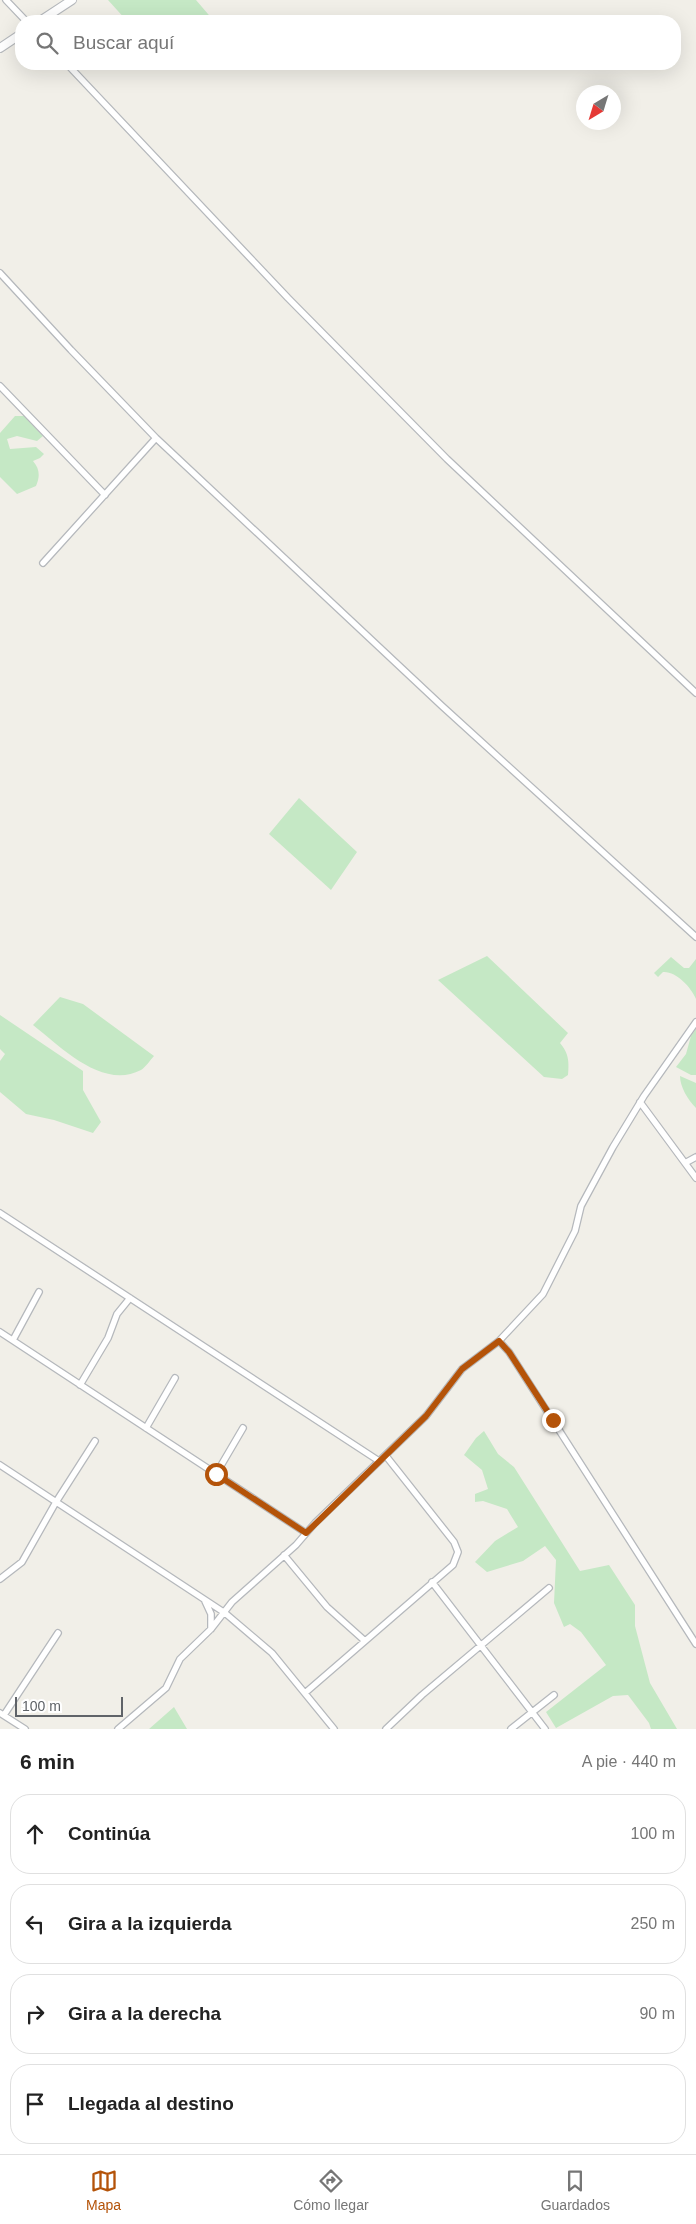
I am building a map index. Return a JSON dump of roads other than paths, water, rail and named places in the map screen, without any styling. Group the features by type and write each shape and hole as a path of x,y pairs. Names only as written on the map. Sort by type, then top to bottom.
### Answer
{"street":[{"path":"6,0 20,15"},
{"path":"49,15 72,0"},
{"path":"0,48 15,38"},
{"path":"73,70 288,298 434,445 696,693"},
{"path":"0,273 156,438 442,706 696,937"},
{"path":"0,386 105,495"},
{"path":"43,563 156,438"},
{"path":"118,1729 166,1688 180,1659 211,1629 232,1602 284,1555 386,1456 426,1416 462,1369 499,1341 542,1294 550,1282 575,1231 581,1206 613,1146 640,1102 696,1022"},
{"path":"640,1102 696,1178"},
{"path":"685,1164 696,1157"},
{"path":"0,1213 379,1461"},
{"path":"13,1340 39,1292"},
{"path":"80,1384 108,1338 117,1314 130,1298"},
{"path":"0,1332 306,1533"},
{"path":"499,1341 509,1352 598,1488 696,1644"},
{"path":"146,1428 175,1378"},
{"path":"216,1474 243,1428"},
{"path":"0,1578 22,1562 56,1502 95,1440"},
{"path":"306,1693 453,1565 458,1552 454,1542 386,1456"},
{"path":"0,1465 225,1612 272,1653 334,1729"},
{"path":"284,1555 327,1607 365,1641"},
{"path":"432,1582 545,1729"},
{"path":"386,1729 422,1695 482,1647 550,1588"},
{"path":"204,1599 211,1614 211,1629"},
{"path":"25,1729 2,1714 58,1633"},
{"path":"511,1729 554,1695"}]}
